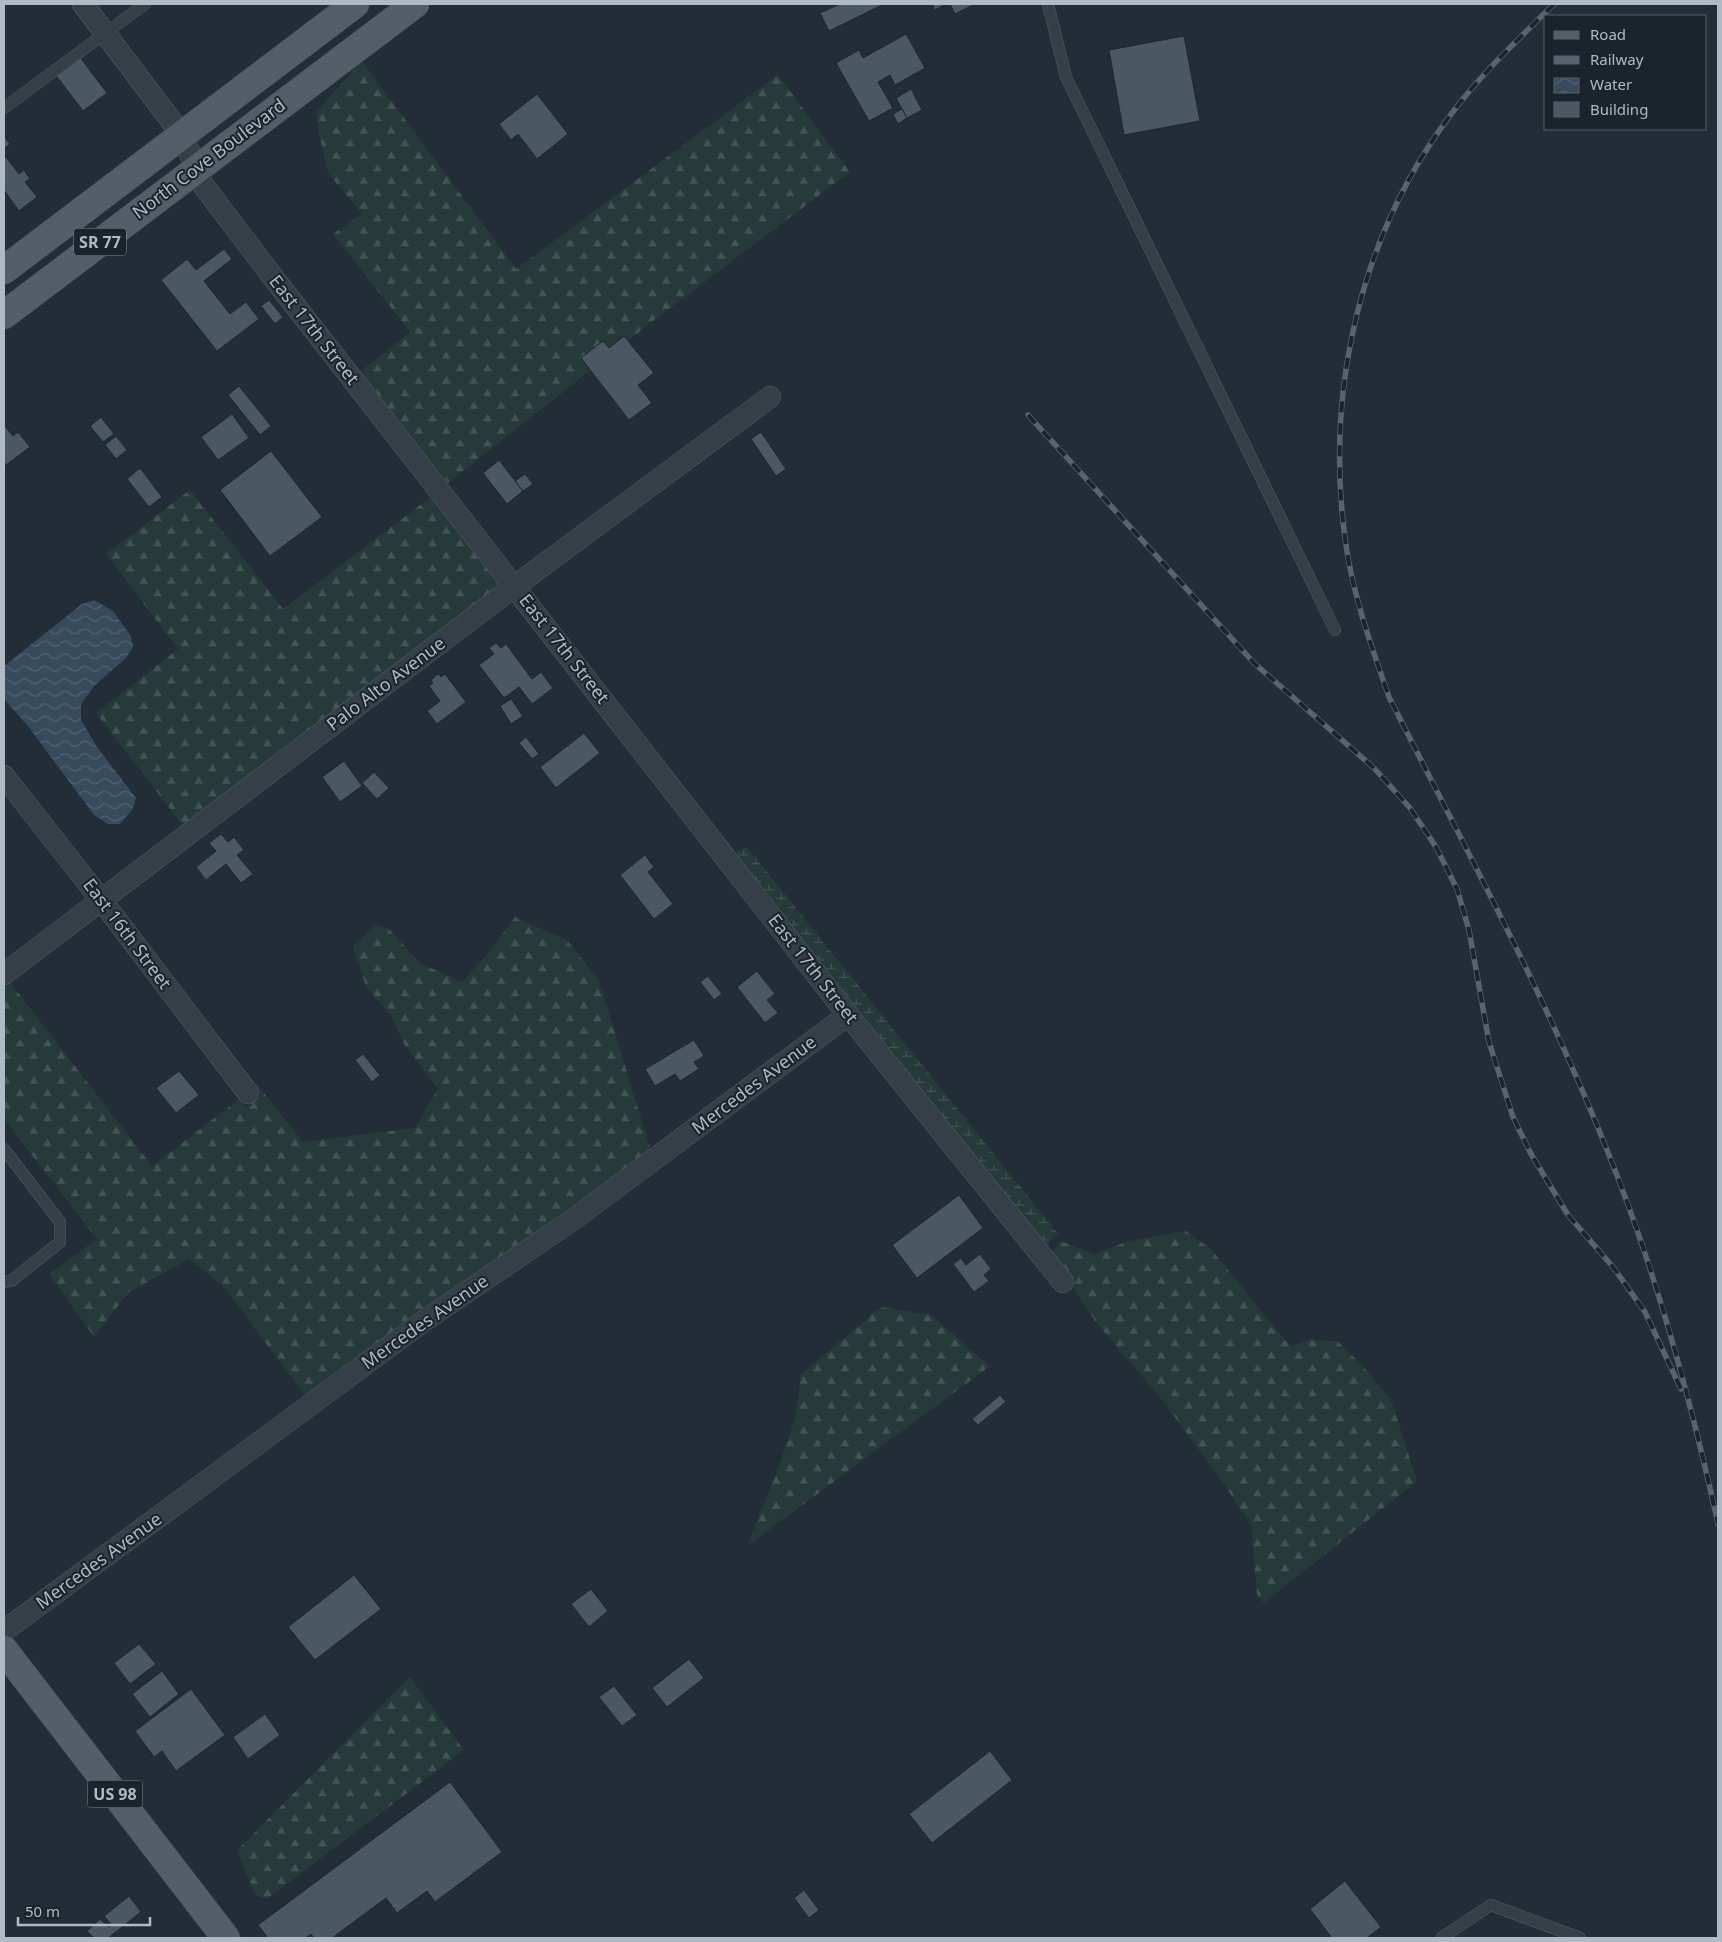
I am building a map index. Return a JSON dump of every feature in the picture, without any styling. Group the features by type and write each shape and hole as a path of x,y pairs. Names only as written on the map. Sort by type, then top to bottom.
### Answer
{"main road":[{"name":"North Cove Boulevard","path":"4,270 355,4"},
{"name":"North Cove Boulevard","path":"4,315 415,4"},
{"name":"US 98","path":"4,1650 226,1938"}],"street":[{"name":"East 17th Street","path":"84,4 182,135 203,185 272,276 848,1015 1063,1282"},
{"name":"Palo Alto Avenue","path":"4,974 515,586 770,397"},
{"name":"East 16th Street","path":"4,776 102,901 248,1094"},
{"name":"Mercedes Avenue","path":"4,1631 421,1323 574,1219 848,1015"}],"lane":[{"path":"4,108 54,69 106,34 145,4"},
{"path":"1048,4 1066,77 1335,630"},
{"path":"4,1149 60,1222 60,1242 11,1281 4,1282"},
{"path":"1449,1936 1491,1905 1580,1938"}],"green space":[{"path":"362,61 516,269 778,75 850,172 658,317 448,483 360,372 410,332 333,234 362,214 328,173 318,130 317,111"},
{"path":"190,490 283,609 432,496 502,585 184,827 96,713 178,649 106,554"},
{"path":"747,847 1059,1235 1053,1237 1046,1246 856,1009 735,852"},
{"path":"515,917 567,940 599,980 651,1151 569,1212 306,1397 224,1287 189,1259 129,1292 94,1337 49,1274 97,1239 4,1119 4,984 9,981 152,1166 239,1099 245,1107 261,1095 255,1086 257,1084 303,1142 415,1128 438,1089 404,1044 390,1014 366,987 353,946 376,925 388,928 420,963 462,982 488,953"},
{"path":"1186,1231 1211,1249 1290,1346 1311,1340 1337,1341 1360,1363 1391,1400 1417,1481 1264,1603 1257,1595 1251,1525 1220,1478 1162,1400 1095,1321 1051,1253 1060,1241 1094,1254 1129,1241"},
{"path":"881,1307 931,1315 990,1366 747,1546 795,1419 801,1374"},
{"path":"410,1677 464,1750 267,1899 255,1895 237,1850"}],"water":[{"path":"94,600 113,611 131,636 133,647 126,658 95,685 81,704 81,720 97,747 136,798 132,810 120,824 108,824 94,815 28,726 4,699 4,666 82,604"}],"building":[{"path":"840,4 884,4 829,31 820,13"},
{"path":"932,4 946,4 935,10"},
{"path":"950,4 975,4 955,14"},
{"path":"906,34 925,68 895,85 890,75 878,82 893,108 869,121 836,63 859,50 863,58"},
{"path":"1184,36 1200,121 1124,135 1109,50"},
{"path":"79,56 107,93 83,111 55,74"},
{"path":"911,89 922,110 907,118 896,98"},
{"path":"537,94 568,134 537,159 518,134 511,140 499,124"},
{"path":"902,109 907,118 898,124 893,114"},
{"path":"4,137 10,144 4,149"},
{"path":"6,157 19,174 24,170 30,179 25,182 37,197 19,211 4,190 4,158"},
{"path":"224,249 232,259 204,281 230,314 246,302 259,319 217,351 161,280 187,259 196,270"},
{"path":"269,300 283,317 275,324 261,306"},
{"path":"624,336 654,373 638,385 652,403 629,420 581,358 603,341 609,348"},
{"path":"239,386 271,426 260,435 228,395"},
{"path":"232,414 249,438 218,460 201,437"},
{"path":"101,417 114,434 103,442 90,426"},
{"path":"4,425 13,436 18,432 30,447 6,465 4,462"},
{"path":"761,432 786,469 776,476 751,439"},
{"path":"116,436 127,450 116,459 105,445"},
{"path":"271,451 322,517 270,556 220,490"},
{"path":"499,460 523,491 507,504 483,473"},
{"path":"140,468 162,497 149,507 127,479"},
{"path":"525,474 533,484 523,491 515,481"},
{"path":"496,643 501,648 506,644 532,679 541,672 553,688 532,704 519,687 504,698 479,665 494,654 489,648"},
{"path":"438,674 441,677 445,674 466,702 437,724 427,711 440,701 429,686 433,683 431,680"},
{"path":"511,699 523,716 511,724 500,706"},
{"path":"584,733 600,753 556,788 540,767"},
{"path":"526,737 539,754 532,759 519,743"},
{"path":"344,761 362,786 340,802 322,777"},
{"path":"374,772 389,788 377,799 362,783"},
{"path":"221,834 228,842 234,837 244,850 237,855 253,874 241,883 226,864 206,880 196,867 216,851 209,843"},
{"path":"645,855 654,867 648,872 673,904 654,919 620,875"},
{"path":"757,971 775,994 767,1000 778,1013 765,1023 737,987"},
{"path":"708,976 722,994 714,1000 700,982"},
{"path":"694,1040 704,1056 694,1062 699,1069 680,1081 675,1074 655,1086 645,1069"},
{"path":"363,1054 380,1075 372,1082 355,1060"},
{"path":"179,1071 199,1095 176,1113 156,1088"},
{"path":"959,1195 983,1228 917,1278 892,1245"},
{"path":"980,1254 991,1269 984,1275 989,1281 974,1292 953,1264 961,1258 966,1265"},
{"path":"1000,1395 1006,1402 978,1425 972,1419"},
{"path":"354,1575 381,1609 315,1660 288,1627"},
{"path":"591,1589 608,1611 589,1627 571,1604"},
{"path":"139,1644 156,1664 130,1684 114,1663"},
{"path":"689,1659 704,1678 667,1707 652,1688"},
{"path":"162,1671 179,1694 150,1717 132,1694"},
{"path":"614,1686 637,1715 622,1726 599,1697"},
{"path":"191,1689 225,1735 176,1771 162,1751 154,1757 135,1731"},
{"path":"265,1714 280,1735 248,1759 233,1737"},
{"path":"990,1751 1012,1780 932,1843 909,1814"},
{"path":"450,1782 502,1852 435,1902 427,1891 397,1913 386,1898 332,1938 314,1938 311,1934 306,1938 268,1938 258,1925"},
{"path":"1345,1881 1381,1927 1367,1938 1332,1938 1310,1909"},
{"path":"804,1890 819,1910 809,1918 794,1898"},
{"path":"129,1896 141,1912 108,1938 94,1938 87,1931 100,1919 109,1927 112,1925 104,1916"}],"railway":[{"path":"1554,4 1488,70 1452,113 1420,160 1394,209 1373,261 1357,315 1346,370 1340,426 1340,482 1345,538 1357,599 1389,697 1531,977 1583,1092 1625,1196 1670,1334 1696,1429 1718,1524"},
{"path":"1028,415 1255,664 1374,768 1410,808 1436,847 1457,889 1469,930 1489,1042 1513,1117 1531,1154 1568,1215 1613,1267 1645,1312 1681,1389"}]}
